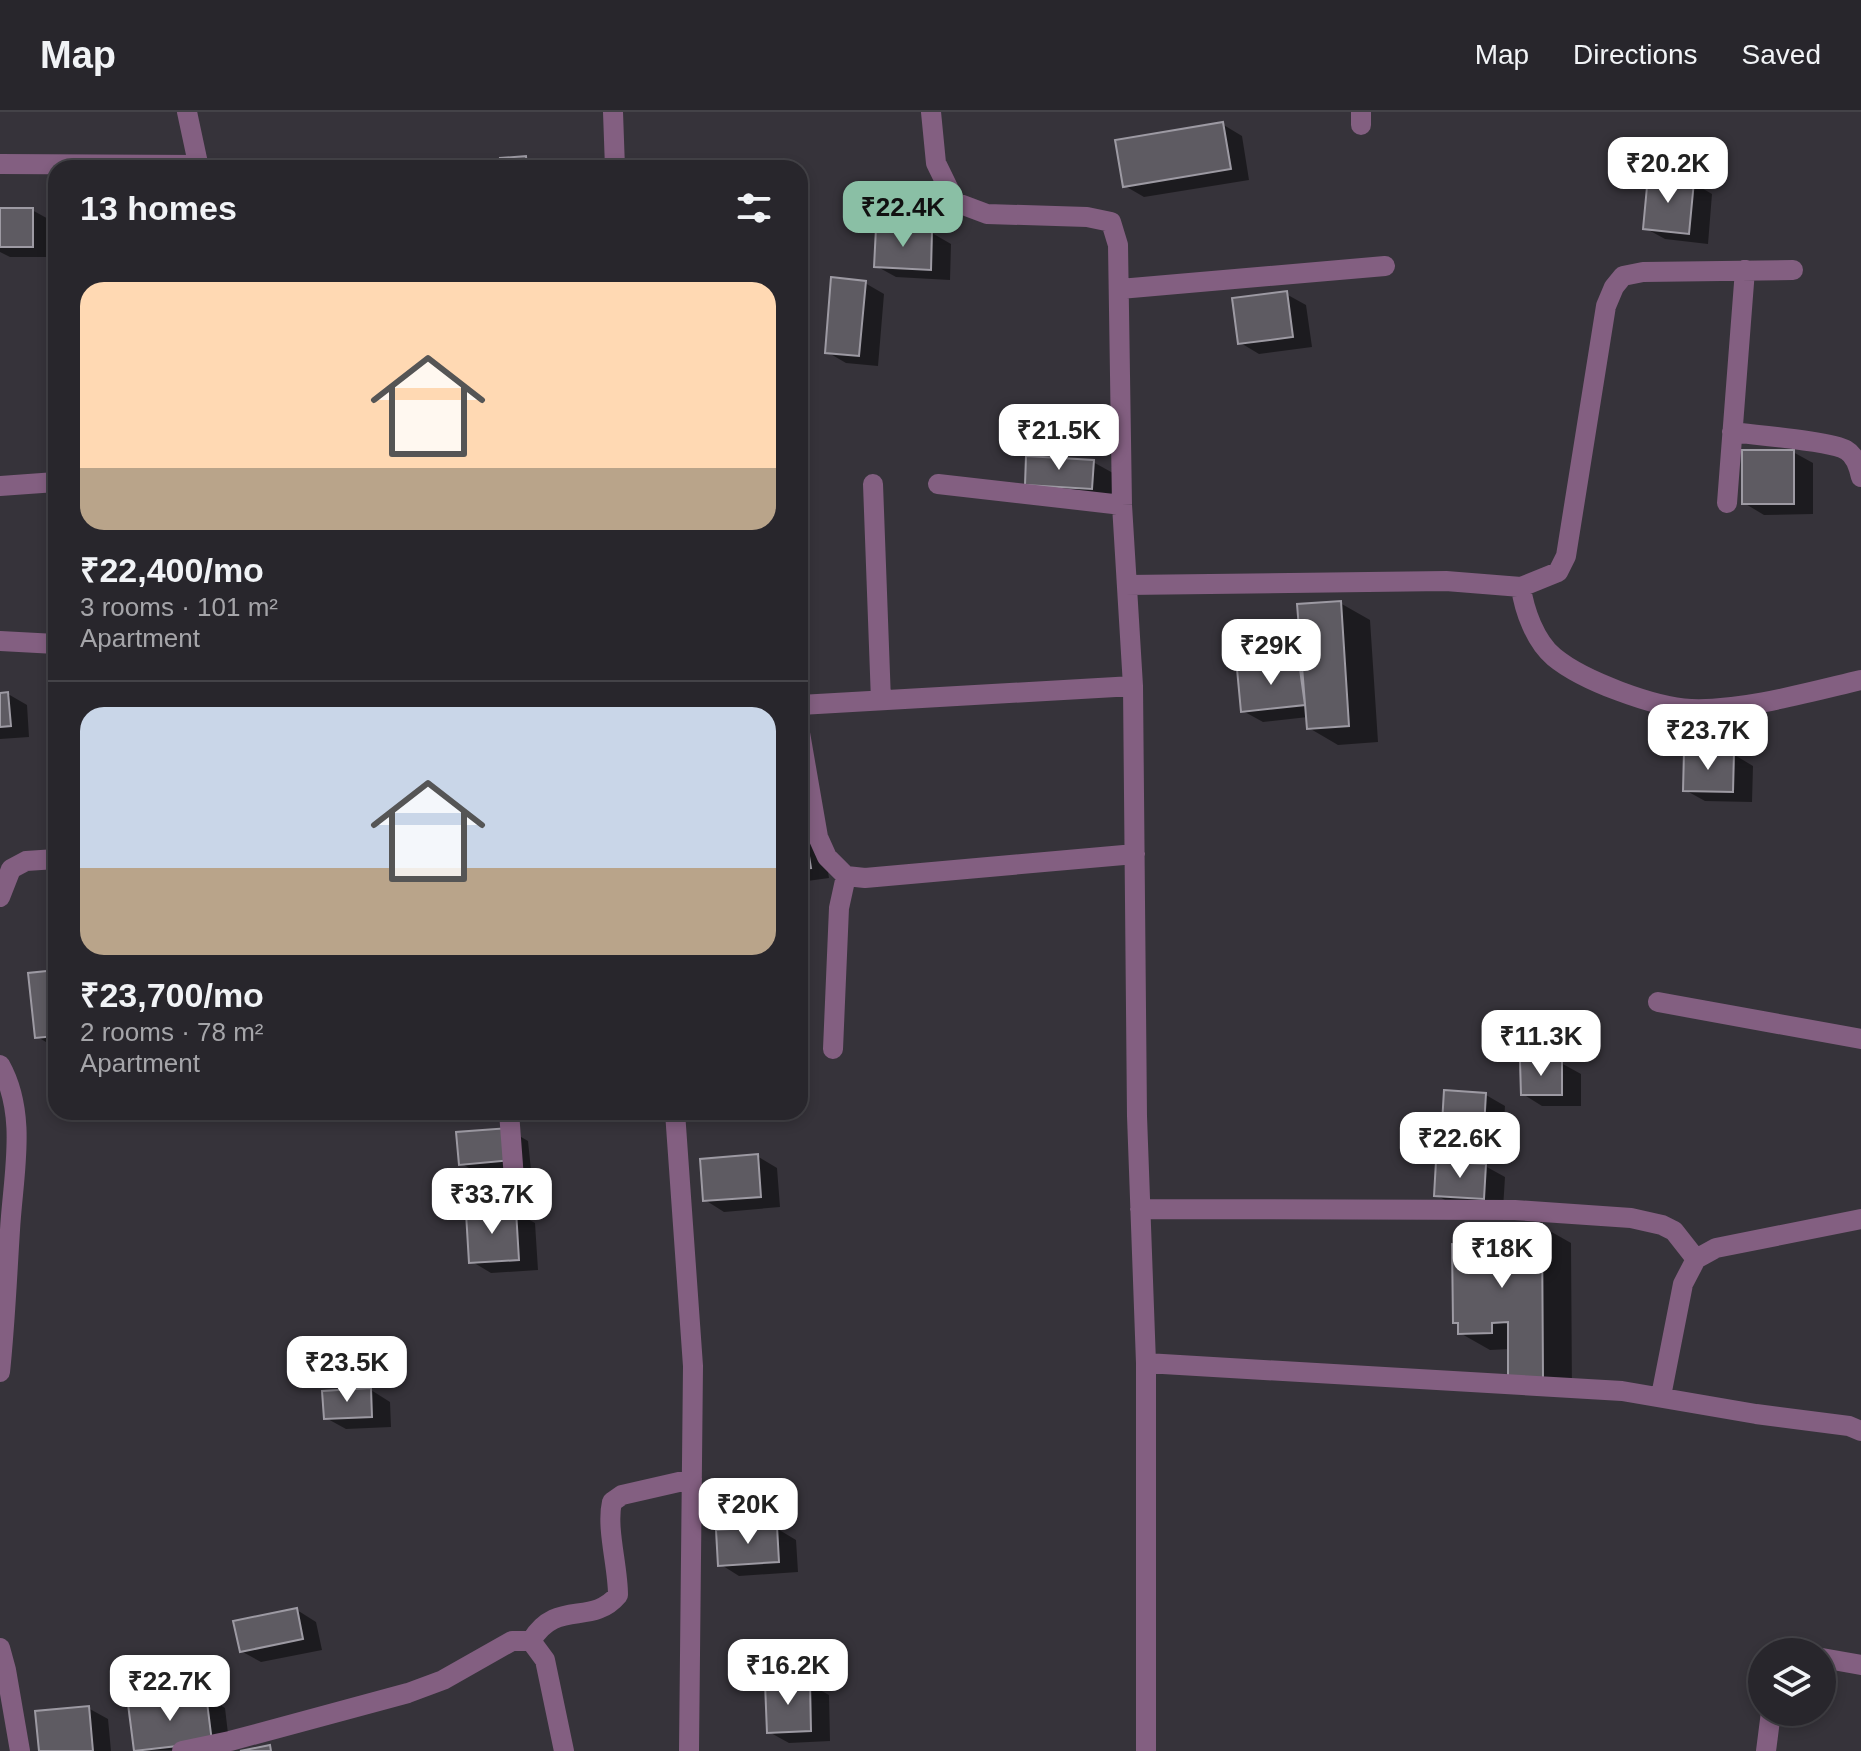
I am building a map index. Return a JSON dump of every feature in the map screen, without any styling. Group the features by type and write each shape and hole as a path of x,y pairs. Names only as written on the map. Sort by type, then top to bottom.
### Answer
{"street":[{"path":"187,112 198,160"},
{"path":"613,112 615,160"},
{"path":"931,112 936,163 955,202 987,214 1087,217 1111,222 1118,245 1122,505 1133,686 1137,1116 1146,1363 1146,1751"},
{"path":"0,164 48,164"},
{"path":"1120,289 1385,266"},
{"path":"1727,503 1745,270"},
{"path":"1127,585 1446,581 1521,587 1558,572 1566,556 1606,306 1614,287 1623,276 1643,272 1793,270"},
{"path":"1732,432 1847,450 1857,464 1861,477"},
{"path":"0,486 48,483"},
{"path":"873,484 881,701"},
{"path":"938,484 1122,505"},
{"path":"1521,587 1525,615 1553,656 1591,678 1643,701 1691,709 1732,706 1861,680"},
{"path":"0,641 48,644"},
{"path":"808,705 1133,686"},
{"path":"808,779 818,837 827,857 846,876 865,878 1135,854"},
{"path":"0,897 11,869 26,861 48,860"},
{"path":"833,1049 839,908 846,876"},
{"path":"1658,1002 1861,1039"},
{"path":"0,1065 14,1105 18,1155 5,1214 0,1372"},
{"path":"510,1120 515,1192"},
{"path":"676,1120 693,1366 689,1751"},
{"path":"1140,1209 1515,1210 1631,1218 1674,1231 1696,1259"},
{"path":"1661,1396 1683,1284 1696,1259 1716,1248 1861,1219"},
{"path":"1146,1363 1622,1391 1849,1426 1861,1431"},
{"path":"531,1641 539,1627 550,1618 599,1609 612,1603 618,1595 618,1572 609,1512 612,1502 622,1495 692,1479"},
{"path":"182,1751 408,1693 443,1680 512,1641 531,1641"},
{"path":"531,1641 545,1660 564,1751"},
{"path":"0,1648 20,1751"},
{"path":"1836,1661 1861,1665"},
{"path":"1766,1751 1769,1726"}],"building":[{"path":"1223,122 1231,169 1123,187 1115,140"},
{"path":"526,156 526,160 500,160"},
{"path":"1648,176 1694,181 1689,234 1643,229"},
{"path":"0,208 33,208 33,247 0,247"},
{"path":"876,228 932,231 931,270 874,267"},
{"path":"831,277 866,281 859,356 825,353"},
{"path":"1287,291 1293,337 1238,344 1232,298"},
{"path":"1742,450 1794,450 1794,504 1742,504"},
{"path":"1026,456 1094,460 1092,489 1025,485"},
{"path":"1341,601 1349,726 1307,729 1297,604"},
{"path":"1299,662 1305,705 1241,712 1237,669"},
{"path":"8,692 11,726 0,727 0,693"},
{"path":"1684,751 1734,752 1733,792 1683,791"},
{"path":"48,971 48,1037 35,1038 28,973"},
{"path":"1520,1061 1562,1061 1562,1095 1521,1095"},
{"path":"1444,1090 1486,1093 1484,1128 1442,1124"},
{"path":"509,1128 512,1160 459,1165 456,1132"},
{"path":"758,1154 761,1197 703,1201 700,1159"},
{"path":"1436,1161 1486,1164 1484,1199 1434,1196"},
{"path":"516,1210 519,1260 469,1263 466,1213"},
{"path":"1542,1224 1543,1378 1508,1378 1508,1322 1492,1323 1492,1333 1458,1334 1458,1323 1453,1323 1452,1244 1461,1245 1461,1225"},
{"path":"371,1388 372,1417 324,1419 322,1391"},
{"path":"777,1526 779,1562 718,1566 716,1530"},
{"path":"297,1608 303,1639 240,1652 233,1621"},
{"path":"810,1682 811,1731 767,1733 765,1683"},
{"path":"206,1694 212,1742 134,1751 128,1704"},
{"path":"89,1706 93,1751 39,1751 35,1711"},
{"path":"270,1745 271,1751 240,1751"}]}
